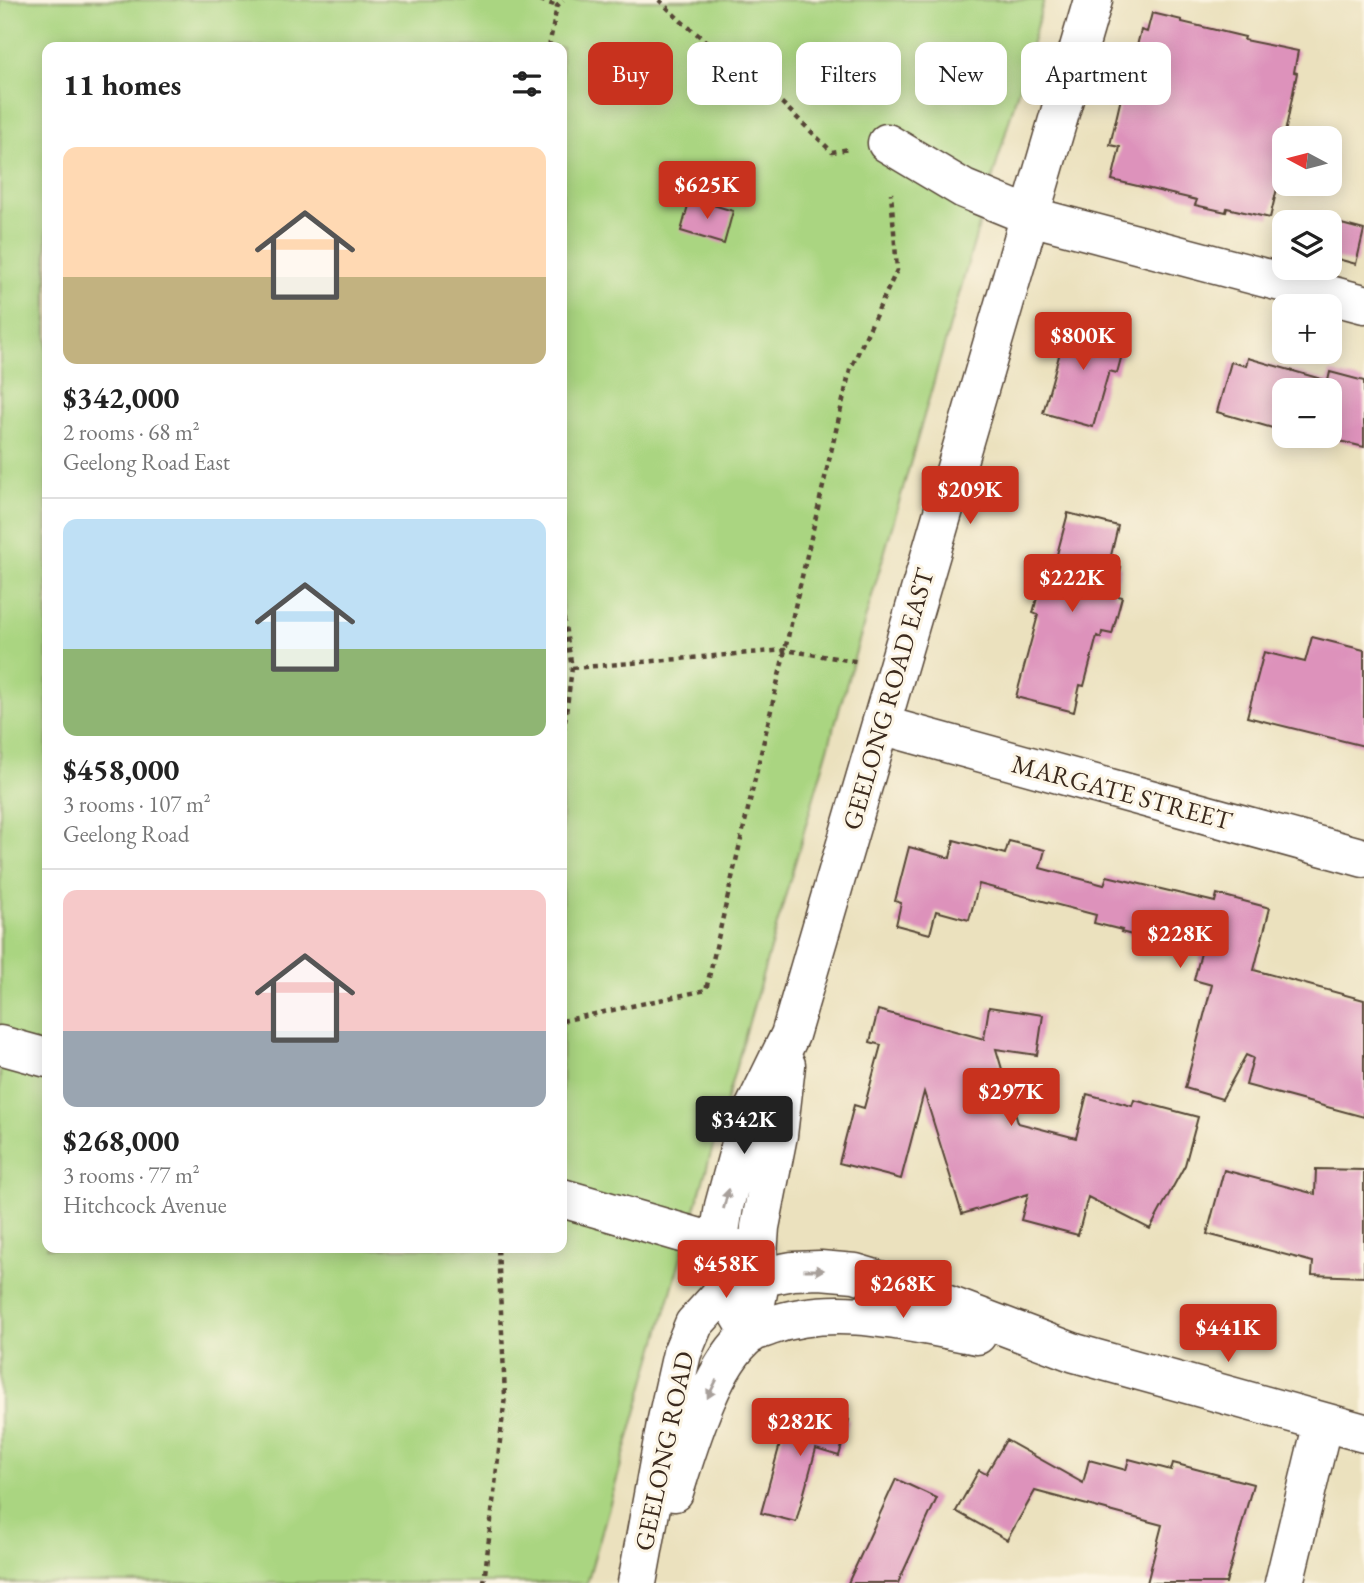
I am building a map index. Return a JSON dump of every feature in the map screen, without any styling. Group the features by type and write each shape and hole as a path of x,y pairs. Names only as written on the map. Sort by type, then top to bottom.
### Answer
{"street":[{"name":"GEELONG ROAD EAST","path":"751,1334 759,1266 760,1227 778,1135 790,1035 1093,0"},
{"path":"887,143 964,189 1030,216 1364,304"},
{"name":"MARGATE STREET","path":"881,725 1364,858"},
{"name":"GEELONG ROAD EAST","path":"751,1334 725,1290 719,1272 718,1245 724,1206 746,1125 790,1035"},
{"path":"0,1045 42,1057"},
{"path":"567,1200 718,1245 759,1266 793,1271 855,1273 895,1285 1075,1353 1364,1433"},
{"path":"725,1290 759,1266"},
{"name":"GEELONG ROAD","path":"637,1583 682,1353 694,1324 725,1290"},
{"path":"751,1334 780,1323 840,1314 891,1320 1075,1353"},
{"name":"GEELONG ROAD","path":"645,1583 694,1429 729,1357 751,1334"},
{"path":"1284,1583 1323,1422"}],"path":[{"path":"540,0 557,6"},
{"path":"551,42 557,6 563,0"},
{"path":"567,1020 706,990 850,370 897,270 887,143 832,152 782,103 659,0"},
{"path":"567,638 572,668 567,706"},
{"path":"572,668 785,650 897,669"},
{"path":"484,1583 505,1396 498,1253"}],"green space":[{"path":"0,0 1044,0 1032,42 1021,42 1021,80 587,1583 0,1583"}],"building":[{"path":"1152,13 1245,37 1244,40 1298,51 1294,72 1297,73 1286,126 1272,126 1272,196 1275,196 1270,218 1227,208 1226,212 1195,205 1197,200 1112,180 1120,147 1110,145 1119,105 1171,105 1171,42 1138,42 1141,30 1147,32"},
{"path":"690,198 733,211 724,244 681,231"},
{"path":"1342,224 1364,230 1356,264 1342,260"},
{"path":"1069,320 1127,336 1117,373 1109,371 1093,427 1043,413"},
{"path":"1248,358 1318,378 1272,378 1272,428 1217,412 1231,362 1246,366"},
{"path":"1330,372 1364,381 1364,447 1342,442 1342,378 1329,378"},
{"path":"1068,513 1118,526 1109,564 1121,567 1114,595 1122,597 1112,634 1102,632 1101,638 1097,636 1074,712 1016,697 1038,615 1033,613 1043,575 1051,577"},
{"path":"1312,637 1364,650 1364,746 1247,717 1264,652 1305,662"},
{"path":"954,840 1005,854 1009,841 1045,850 1040,868 1104,885 1107,876 1215,902 1217,894 1270,908 1254,970 1364,1000 1364,1117 1246,1085 1253,1058 1246,1055 1222,1099 1185,1088 1212,985 1194,980 1201,953 1094,923 1096,915 979,884 969,920 936,911 930,934 896,925 901,903 895,901 909,847 950,858"},
{"path":"989,1007 1043,1015 1037,1055 996,1049 1018,1123 1076,1138 1087,1094 1132,1106 1134,1100 1198,1117 1185,1165 1150,1229 1088,1197 1078,1235 1021,1220 1028,1194 962,1214 924,1092 901,1179 839,1163 854,1105 864,1108 881,1045 870,1042 878,1010 984,1039"},
{"path":"1316,1169 1364,1170 1364,1277 1312,1275 1313,1262 1207,1234 1224,1170 1315,1194"},
{"path":"791,1404 849,1420 839,1456 816,1449 796,1522 761,1513"},
{"path":"1006,1440 1083,1483 1089,1460 1126,1470 1129,1459 1171,1470 1173,1463 1253,1484 1226,1583 1147,1583 1162,1525 1035,1491 1007,1540 956,1511 979,1470 986,1474"},
{"path":"896,1479 937,1498 898,1583 848,1583"}]}
